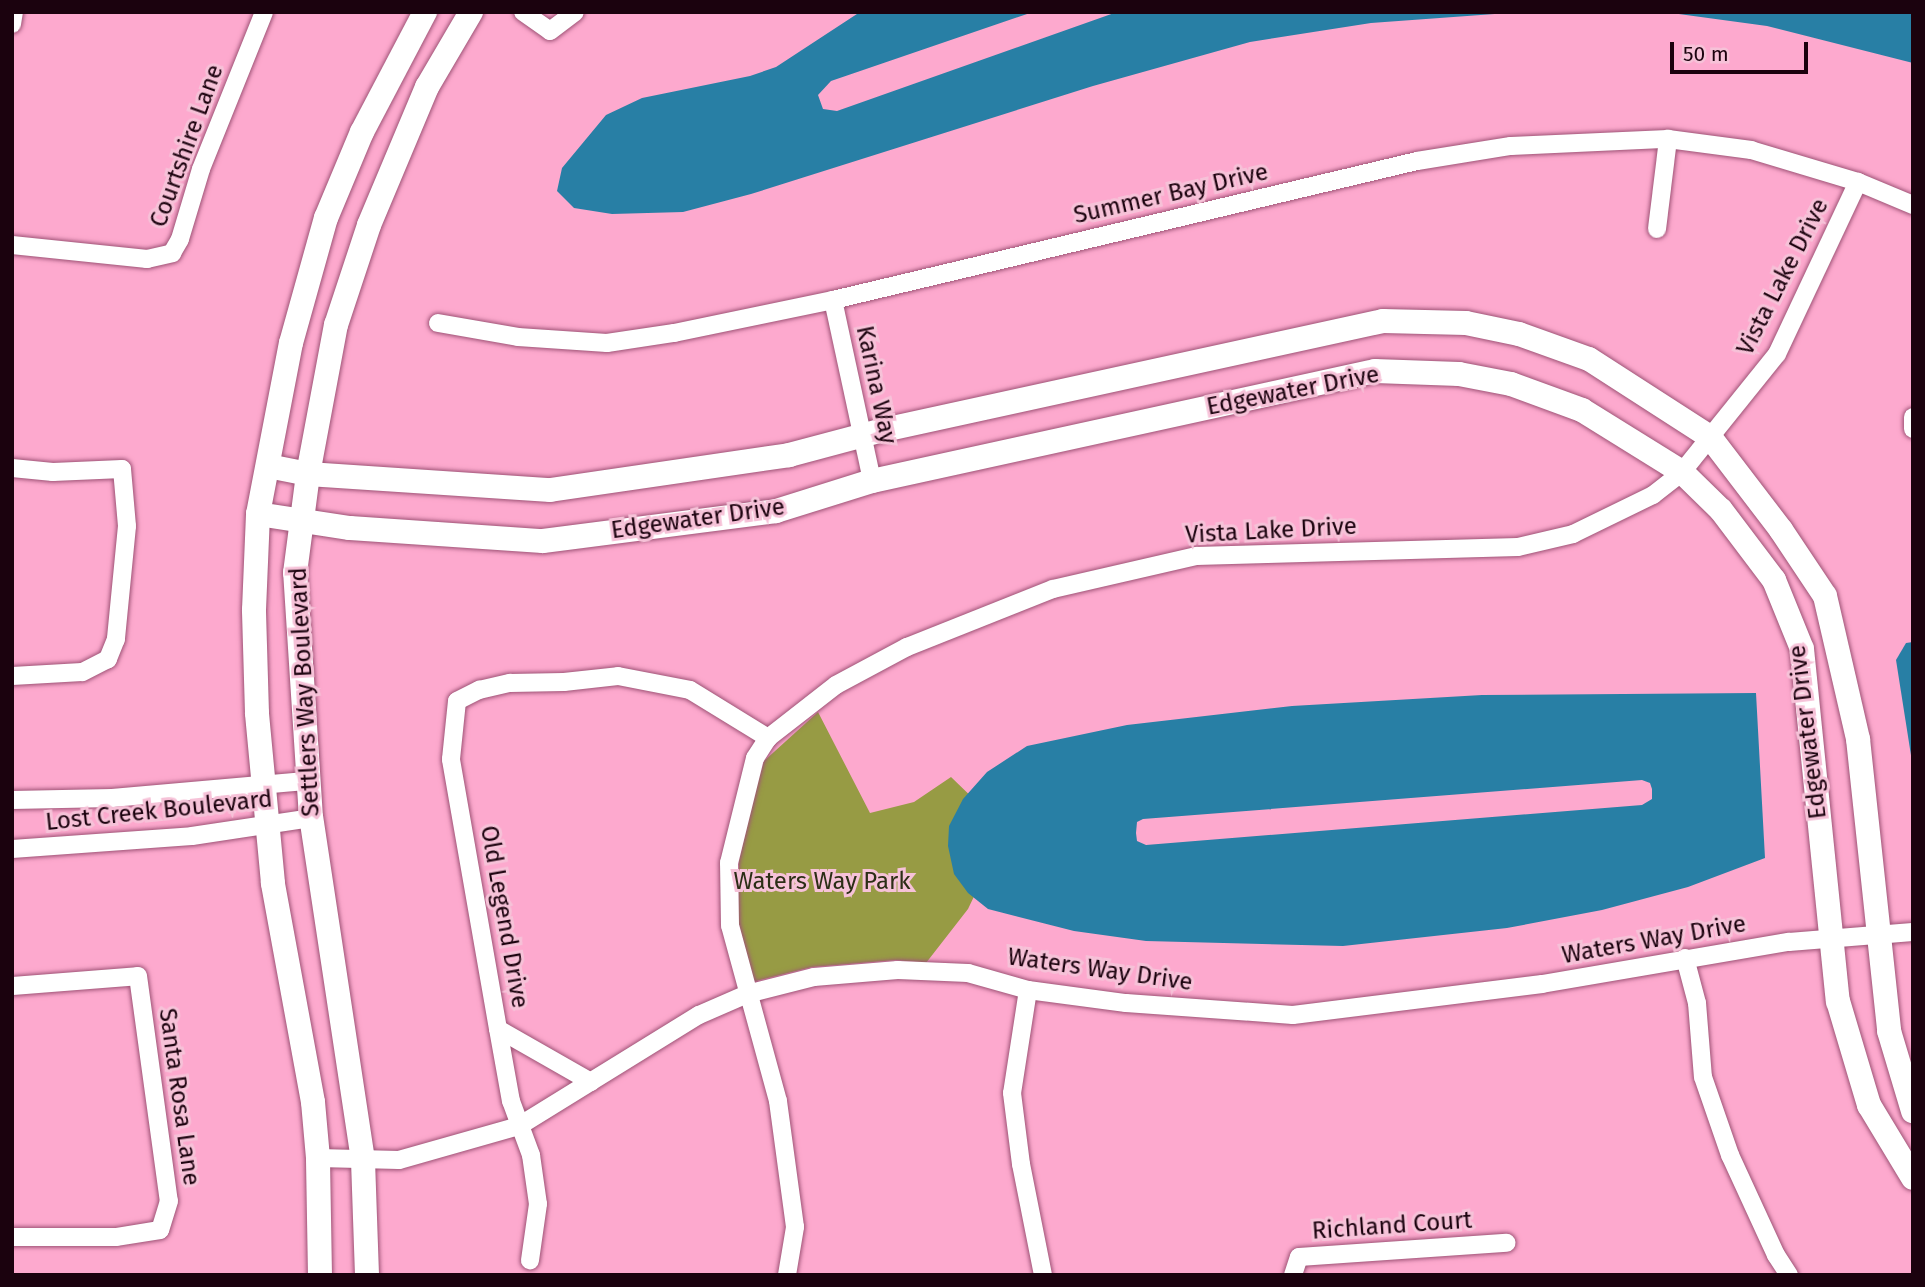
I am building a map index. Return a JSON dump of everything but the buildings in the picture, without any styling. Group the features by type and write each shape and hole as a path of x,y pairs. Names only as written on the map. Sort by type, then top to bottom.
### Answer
{"street":[{"path":"12,24 14,12"},
{"name":"Courtshire Lane","path":"12,245 147,259 172,253 180,239 201,169 264,12"},
{"name":"Settlers Way Boulevard","path":"320,1275 318,1158 313,1102 273,883 270,824 257,713 254,610 258,514 291,343 326,218 362,132 425,12"},
{"name":"Settlers Way Boulevard","path":"367,1275 363,1160 311,818 295,573 308,474 335,325 369,225 427,87 471,12"},
{"path":"523,12 550,31 575,12"},
{"path":"1657,229 1668,139"},
{"name":"Summer Bay Drive","path":"438,323 518,337 607,343 674,333 833,300 1417,161 1511,146 1668,139 1751,150 1858,183 1913,205"},
{"name":"Vista Lake Drive","path":"787,1275 795,1227 778,1101 730,925 729,863 755,758 768,738 836,685 906,647 1053,589 1196,556 1518,547 1573,534 1653,495 1682,472 1777,354 1858,183"},
{"name":"Karina Way","path":"833,300 872,481"},
{"name":"Edgewater Drive","path":"268,466 308,474 550,490 789,455 862,436 1382,321 1466,323 1518,334 1589,359 1710,437 1781,530 1825,596 1858,739 1889,1031 1913,1111"},
{"name":"Edgewater Drive","path":"258,514 303,522 542,541 776,511 872,481 1376,371 1459,374 1511,384 1581,410 1682,472 1721,510 1774,580 1802,649 1839,1001 1869,1105 1913,1178"},
{"path":"1913,417 1913,429"},
{"path":"12,468 53,472 122,469 127,526 116,639 108,659 82,672 12,676"},
{"name":"Old Legend Drive","path":"592,1082 498,1029 451,760 457,702 479,690 510,683 564,682 618,676 690,690 768,738"},
{"name":"Lost Creek Boulevard","path":"12,800 112,798 308,780"},
{"name":"Lost Creek Boulevard","path":"12,849 112,844 311,818"},
{"name":"Waters Way Drive","path":"318,1158 399,1160 519,1126 699,1015 747,994 814,977 898,970 968,973 1028,990 1126,1003 1293,1015 1542,984 1789,942 1913,932"},
{"path":"1685,958 1698,1003 1703,1077 1730,1155 1776,1255 1789,1275"},
{"name":"Santa Rosa Lane","path":"12,986 138,976 169,1200 160,1230 116,1237 12,1237"},
{"path":"1028,990 1012,1093 1021,1164 1043,1275"},
{"path":"498,1029 511,1101 531,1155 537,1204 530,1261"},
{"name":"Richland Court","path":"1293,1275 1299,1257 1507,1243"}],"green space":[{"name":"Waters Way Park","path":"818,712 870,813 914,802 951,777 980,805 979,886 968,909 926,963 896,960 812,967 752,982 738,920 739,861 753,799 764,761"}],"water":[{"path":"860,12 1033,12 831,81 818,95 823,109 837,111 1117,12 1522,12 1371,23 1250,42 1093,86 751,194 683,212 612,214 574,208 557,191 562,168 606,115 642,98 750,76 776,67"},
{"path":"1664,12 1913,12 1913,63 1767,26"},
{"path":"1913,642 1913,768 1896,660 1906,643"},
{"path":"1756,693 1765,858 1688,887 1602,910 1507,928 1343,946 1146,941 1074,931 988,909 968,893 954,874 948,846 949,826 963,799 987,772 1027,746 1127,725 1292,706 1482,695","holes":["1642,780 1650,783 1652,799 1642,805 1146,845 1137,841 1136,833 1137,822 1143,819"]}]}
